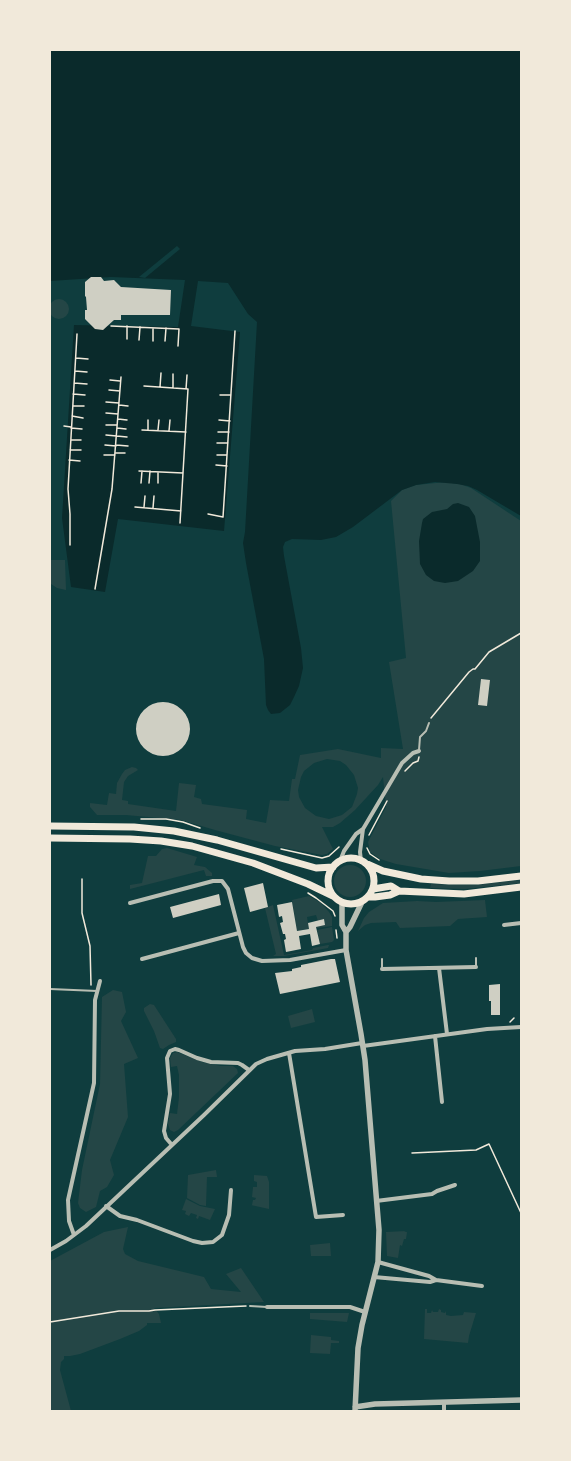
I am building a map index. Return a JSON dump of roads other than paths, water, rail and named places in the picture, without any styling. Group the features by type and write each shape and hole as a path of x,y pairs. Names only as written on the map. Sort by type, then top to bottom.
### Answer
{"main road":[{"path":"50,826 134,827 174,831 217,840 316,868 333,867"},
{"path":"50,838 130,839 161,841 192,846 247,861 272,870 308,884 348,905 356,904 365,899 373,889 374,877 372,872 363,862"},
{"path":"332,896 327,881 333,867 340,861 354,858 383,871 421,879 478,881 521,876"},
{"path":"373,889 391,886 399,891"},
{"path":"365,899 390,895 399,891 464,894 521,887"}],"street":[{"path":"363,862 360,852 363,829 402,763 413,753 419,751"},
{"path":"340,861 344,851 356,834 363,829"},
{"path":"130,903 213,881 222,881 226,884 228,889 243,947 246,953 252,958 262,961 290,960 346,950"},
{"path":"346,932 365,899"},
{"path":"342,903 342,925 346,932 346,950 363,1045 378,1230 378,1262 362,1325 358,1348 355,1409 375,1404 521,1400"},
{"path":"504,926 521,923"},
{"path":"142,959 239,933"},
{"path":"382,969 476,967"},
{"path":"439,968 447,1034"},
{"path":"74,1235 69,1221 68,1200 94,1083 95,1002 100,981"},
{"path":"50,1250 74,1235 172,1145 238,1082 248,1070 264,1060 305,1050 363,1045 507,1027 521,1027"},
{"path":"435,1036 442,1102"},
{"path":"172,1145 166,1138 164,1131 170,1094 167,1057 170,1051 175,1049 180,1050 196,1058 211,1062 238,1063 248,1070"},
{"path":"289,1053 316,1217 343,1215"},
{"path":"376,1201 432,1194 455,1185"},
{"path":"106,1206 120,1216 137,1220 193,1241 202,1243 213,1242 222,1235 229,1215 231,1190"},
{"path":"378,1262 429,1276 436,1280 482,1286"},
{"path":"374,1277 430,1282 436,1280"},
{"path":"267,1307 350,1307 366,1312"},
{"path":"444,1403 444,1411"}],"lane":[{"path":"419,751 420,737 426,731 429,723"},
{"path":"476,958 476,967"},
{"path":"382,959 382,969"},
{"path":"50,990 97,991"},
{"path":"250,1306 267,1307"}]}
